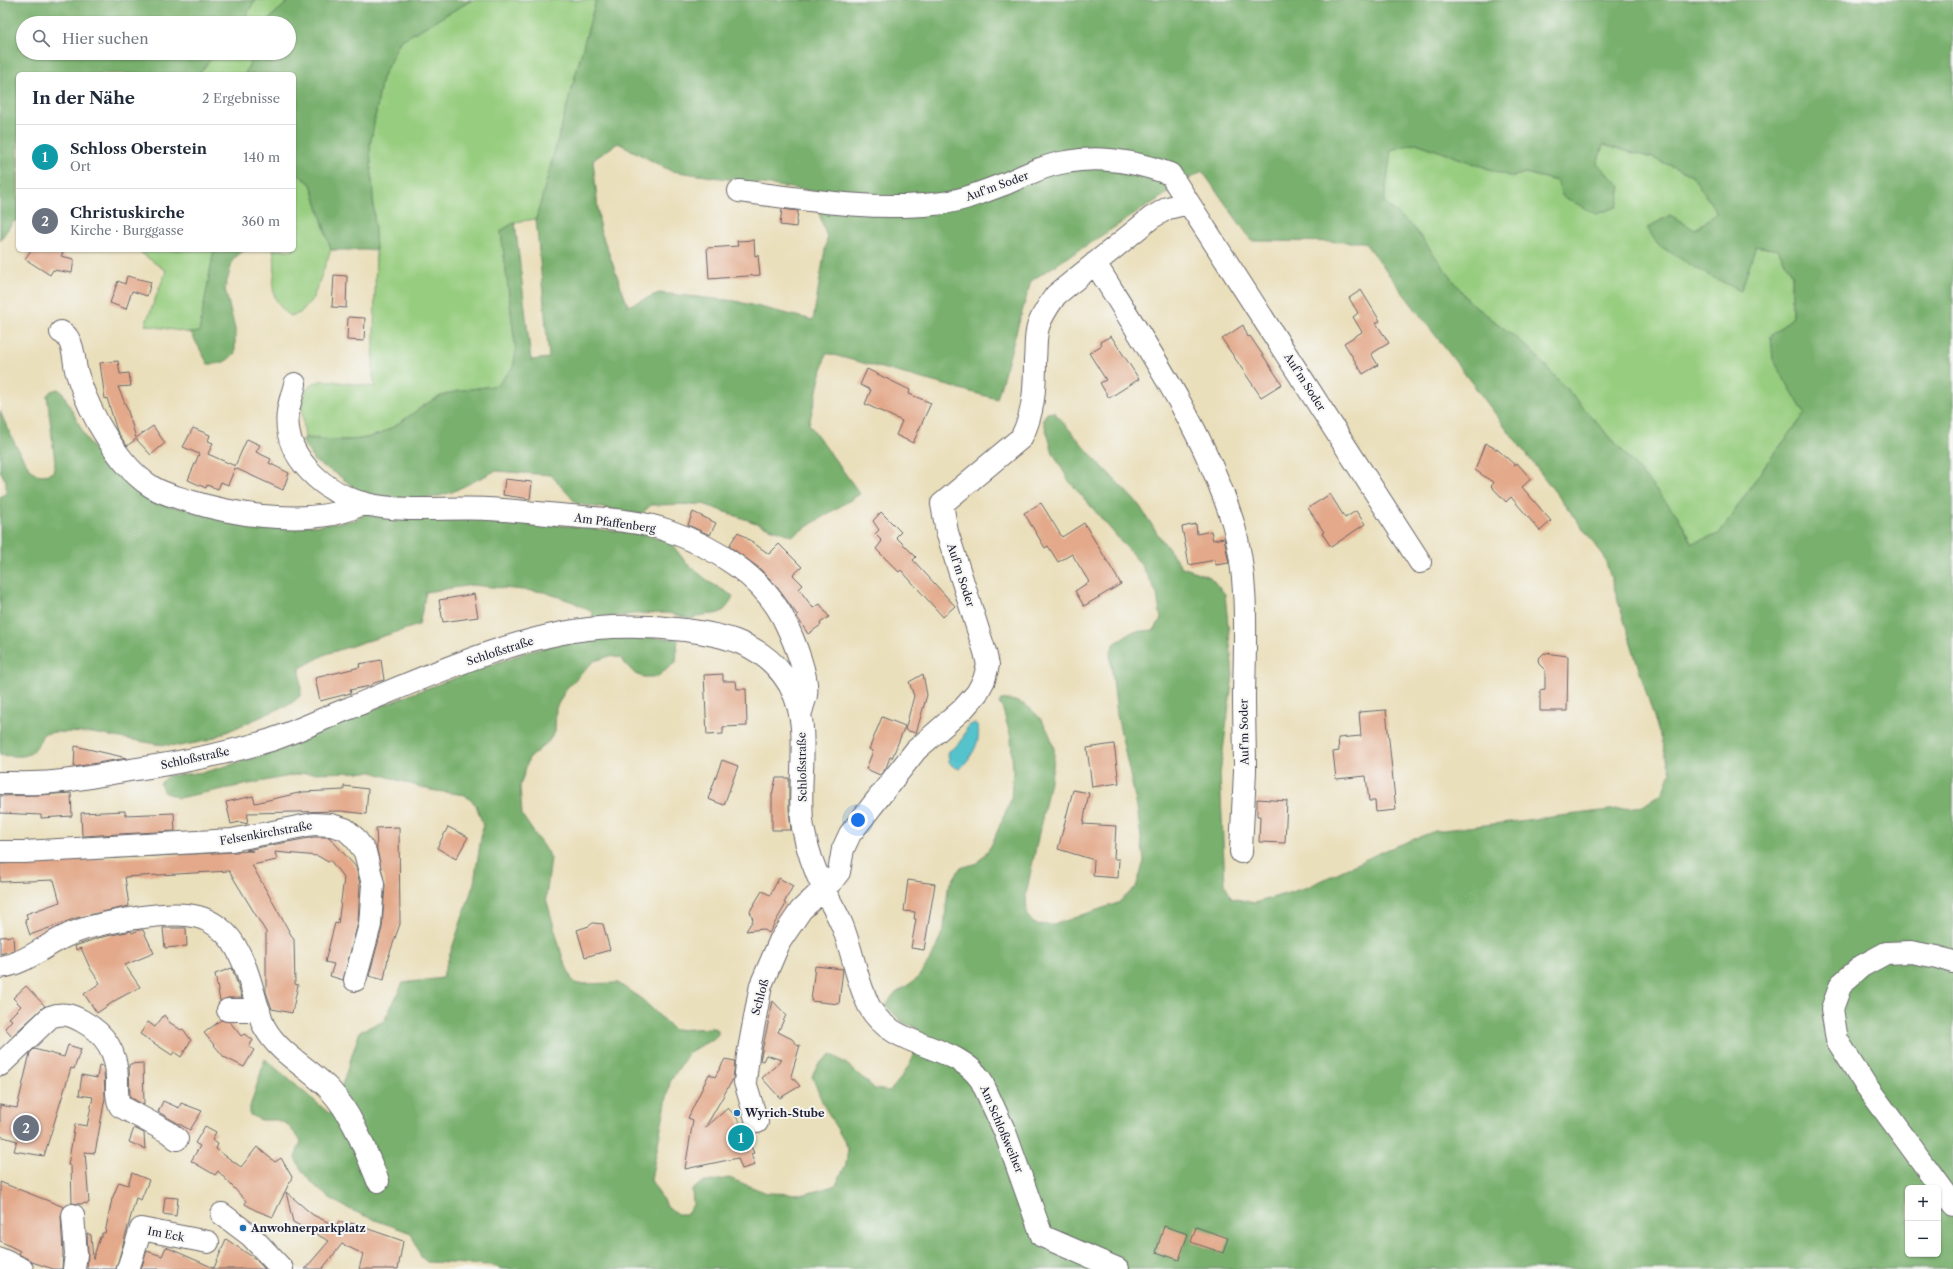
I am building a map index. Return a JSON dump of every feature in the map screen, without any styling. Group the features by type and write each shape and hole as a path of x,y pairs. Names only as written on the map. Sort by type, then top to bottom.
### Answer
{"street":[{"name":"Auf'm Soder","path":"739,191 809,200 881,205 935,204 970,197 1065,162 1095,158 1148,166 1170,174 1289,356 1420,562"},
{"name":"Auf'm Soder","path":"823,889 839,872 843,849 850,834 916,750 978,693 984,680 988,665 985,652 947,532 942,504 1020,438 1026,428 1031,411 1034,386 1038,328 1045,310 1056,295 1151,218 1168,208 1188,203"},
{"name":"Auf'm Soder","path":"1095,263 1141,337 1192,425 1208,459 1233,524 1239,551 1244,613 1245,770 1241,852"},
{"name":"Am Pfaffenberg","path":"61,332 66,335 71,345 79,381 98,422 127,466 154,488 172,496 222,510 254,515 282,517 312,516 346,510 364,503"},
{"name":"Am Pfaffenberg","path":"296,384 288,412 292,443 300,459 310,472 337,492 364,503 394,507 487,509 607,520 665,530 687,538 733,564 770,596 781,612 790,632 806,686 806,696 801,712"},
{"name":"Schloßstraße","path":"0,783 53,782 206,758 274,739 404,685 502,649 563,633 610,627 653,626 695,631 730,638 753,647 770,659 792,688 801,712 803,826 811,859 823,889"},
{"name":"Felsenkirchstraße","path":"0,852 24,852 232,840 314,824 330,825 345,829 355,838 365,852 373,884 370,925 355,980"},
{"name":"Am Schloßweiher","path":"823,889 842,924 855,965 859,986 874,1015 889,1029 969,1066 976,1072 1005,1132 1042,1236 1118,1269"},
{"name":"Schloß","path":"757,1122 746,1082 748,1055 761,985 780,941 801,910 823,889"},
{"path":"0,967 18,963 50,944 89,927 139,918 170,915 197,916 210,921 232,941 248,976 262,1019 287,1054 330,1090 355,1128 378,1181"},
{"path":"1953,962 1911,952 1886,953 1862,966 1842,984 1832,1009 1837,1040 1865,1084 1953,1204"},
{"path":"228,1010 262,1019"},
{"path":"0,1065 50,1017 58,1014 71,1015 97,1031 109,1044 116,1063 116,1094 120,1106 168,1132 177,1140"},
{"path":"222,1214 251,1236 268,1252 282,1269"},
{"path":"73,1215 76,1254 74,1269"},
{"name":"Im Eck","path":"128,1269 141,1229 208,1242"},
{"path":"0,1259 22,1269"}],"green space":[{"path":"0,0 255,0 246,16 16,16 16,60 210,60 201,72 16,72 16,221 13,222 0,240"},
{"path":"255,0 290,0 272,16 246,16"},
{"path":"290,0 472,0 400,41 382,78 370,146 376,250 331,250 311,184 296,173 296,72 246,72 251,60 296,60 296,16 272,16"},
{"path":"472,0 596,0 536,219 515,222 501,231 516,352 513,367 498,385 458,391 442,396 427,404 394,427 376,435 351,440 305,438 301,400 311,384 324,380 375,387 373,375 376,250 370,146 382,78 400,41"},
{"path":"596,0 1953,0 1953,1269 503,1269 489,1265 427,1262 421,1257 411,1233 354,1211 340,1204 316,1187 306,1176 295,1158 301,1141 287,1124 277,1120 261,1120 250,1115 250,1107 265,1059 330,1114 340,1091 360,1031 384,1021 403,983 442,978 474,883 483,825 476,805 465,795 430,790 372,772 305,773 178,798 164,792 160,784 167,776 205,772 254,758 414,693 524,653 595,635 678,639 676,662 657,677 643,677 635,674 620,658 610,656 594,661 566,689 556,708 555,732 548,742 529,758 520,786 522,815 551,858 546,898 563,959 573,982 578,984 618,983 643,1000 674,1030 713,1028 718,1030 718,1034 715,1038 689,1052 670,1082 651,1180 666,1205 677,1214 686,1214 693,1205 692,1190 701,1183 729,1178 767,1193 806,1194 836,1185 846,1164 848,1148 823,1104 812,1076 818,1065 831,1054 848,1065 875,1089 890,1091 901,1078 911,1062 917,1045 917,1028 902,1022 886,1006 893,995 917,979 932,957 944,928 948,888 960,868 978,863 991,846 1011,799 1013,771 1011,738 1003,710 999,703 1001,700 1011,700 1020,703 1036,714 1048,730 1054,749 1053,767 1026,894 1027,915 1034,924 1053,925 1118,903 1136,887 1144,861 1137,807 1117,715 1110,654 1114,644 1132,632 1154,630 1161,619 1157,594 1139,562 1069,481 1053,453 1043,419 1047,413 1054,412 1094,458 1139,505 1159,536 1182,567 1210,577 1225,594 1233,675 1220,774 1225,884 1231,898 1255,903 1308,887 1381,852 1435,831 1643,806 1663,792 1671,772 1604,556 1364,242 1252,241 1202,171 1031,281 997,399 826,353 809,424 860,494 792,536 703,504 651,505 641,514 577,504 551,475 495,471 452,492 436,497 408,500 360,492 338,475 314,461 302,440 305,438 351,440 366,438 394,427 427,404 442,396 458,391 498,385 513,367 516,352 501,231 515,222 531,360 549,358 536,219","holes":["618,143 671,171 812,191 827,238 813,320 735,301 659,293 628,306 600,229 593,160","1416,143 1512,177 1525,173 1557,181 1562,196 1596,214 1617,207 1621,186 1597,164 1603,145 1653,158 1692,175 1717,213 1695,230 1670,215 1647,228 1658,245 1704,273 1741,291 1756,246 1778,250 1792,274 1792,318 1771,336 1773,359 1805,414 1767,463 1719,534 1692,543 1677,515 1619,447 1531,350 1468,300 1414,228 1384,203 1391,150"]},
{"path":"210,60 251,60 246,72 201,72"},
{"path":"1416,143 1512,177 1525,173 1557,181 1597,164 1603,145 1653,158 1692,175 1717,213 1695,230 1670,215 1647,228 1778,250 1792,274 1792,318 1771,336 1773,359 1805,414 1767,463 1719,534 1693,543 1677,515 1619,447 1531,350 1468,300 1414,228 1384,203 1391,150"},
{"path":"296,173 311,184 331,250 313,298 300,313 290,316 281,308 276,300 273,285 275,260 273,252 296,252"},
{"path":"140,252 214,252 199,332 191,333 145,325 166,271"},
{"path":"214,252 242,252 233,259 225,289 235,329 235,353 223,362 208,364 191,333 199,332"},
{"path":"58,389 63,393 85,436 99,458 114,474 141,493 168,506 313,526 355,520 365,513 453,514 643,534 671,543 687,564 711,583 733,596 729,604 720,613 698,616 691,619 668,613 634,614 593,619 592,612 573,602 544,592 472,585 426,592 419,625 326,654 300,668 301,695 292,703 206,741 180,746 156,744 92,733 55,732 43,734 35,749 27,755 0,755 0,497 6,493 6,481 0,471 0,411 15,444 31,469 40,475 51,473 53,472 55,462 47,395 51,391"}],"water":[{"path":"975,723 978,726 979,733 977,744 968,760 960,769 954,767 949,763 948,752 961,742 968,726"}],"building":[{"path":"782,209 798,211 796,227 780,225"},
{"path":"754,240 755,256 758,255 760,275 709,279 707,248 738,246 737,241"},
{"path":"30,252 64,252 61,256 74,259 72,273 53,270 50,275 25,259"},
{"path":"334,275 347,276 346,308 332,307"},
{"path":"127,276 151,282 147,296 132,291 126,309 110,303 118,281 125,284"},
{"path":"1361,290 1380,321 1376,323 1389,343 1371,354 1378,365 1363,374 1344,343 1362,332 1353,317 1358,313 1349,298"},
{"path":"348,317 365,318 364,341 347,340"},
{"path":"1243,325 1248,337 1250,336 1282,384 1261,397 1222,339"},
{"path":"1111,336 1139,379 1109,398 1100,383 1106,380 1089,353 1102,345 1100,342"},
{"path":"118,361 120,374 129,373 131,386 118,387 127,408 136,438 153,426 165,443 151,455 136,439 127,446 117,431 107,398 105,399 100,363"},
{"path":"867,369 910,390 909,394 931,403 913,443 896,435 902,421 865,404 871,390 860,385"},
{"path":"193,428 210,435 208,441 213,443 208,454 235,466 247,439 260,445 256,452 271,459 269,463 289,473 283,490 235,468 228,485 221,482 218,489 207,485 206,488 188,480 199,454 183,447"},
{"path":"1485,443 1498,450 1515,465 1517,463 1531,479 1522,487 1551,521 1540,531 1511,497 1506,502 1491,486 1494,483 1475,470"},
{"path":"505,479 532,482 530,499 503,495"},
{"path":"1330,494 1345,518 1356,511 1365,524 1331,547 1322,533 1324,532 1308,508"},
{"path":"1041,503 1062,537 1084,523 1121,584 1084,606 1075,591 1089,582 1072,554 1058,562 1048,546 1045,548 1024,513"},
{"path":"693,512 716,523 710,535 688,525"},
{"path":"881,512 901,532 896,537 916,557 913,560 955,606 943,617 901,570 899,572 876,549 882,541 875,534 879,530 873,521"},
{"path":"1196,524 1197,534 1211,531 1213,540 1224,538 1229,563 1216,565 1215,560 1189,565 1182,527"},
{"path":"738,532 769,554 779,544 802,567 793,575 803,585 799,589 813,608 820,604 829,617 820,623 821,625 808,634 797,617 798,616 774,583 759,568 729,546"},
{"path":"474,594 478,617 443,622 439,600"},
{"path":"1544,653 1568,656 1567,711 1540,711 1540,690 1545,689 1545,670 1539,664 1538,659"},
{"path":"381,660 384,680 370,686 350,690 351,693 320,701 315,678 360,667 359,664"},
{"path":"723,674 723,681 736,681 737,689 746,689 747,726 723,727 723,734 707,735 704,675"},
{"path":"923,674 927,695 916,733 905,730 914,696 909,682"},
{"path":"1386,710 1396,810 1376,812 1375,801 1369,801 1366,776 1336,779 1333,752 1339,751 1338,738 1361,736 1359,712"},
{"path":"882,717 905,726 892,758 890,757 886,768 880,775 866,769 873,751 869,749"},
{"path":"1114,744 1119,783 1092,787 1087,748"},
{"path":"75,746 127,758 74,767"},
{"path":"722,760 738,766 724,805 708,799"},
{"path":"776,778 789,778 791,830 772,830 772,795"},
{"path":"344,786 368,789 366,814 341,811 248,813 247,824 240,822 231,824 226,802 253,796 255,803 303,792 344,790"},
{"path":"1073,790 1089,793 1083,824 1116,826 1114,859 1119,859 1118,878 1093,876 1094,860 1058,849"},
{"path":"71,793 72,816 41,818 41,815 0,813 0,796"},
{"path":"1257,799 1287,801 1285,843 1259,842 1260,816 1257,816"},
{"path":"125,811 125,815 174,813 175,831 82,836 81,813"},
{"path":"399,827 400,924 388,958 384,980 369,976 382,928 385,885 377,850 376,828"},
{"path":"448,827 468,837 456,859 437,848"},
{"path":"314,837 329,837 356,867 360,885 358,923 343,980 330,976 334,964 325,962 335,923 338,924 344,878 330,860 328,862 318,856 275,852 277,860 252,865 294,940 295,984 298,985 292,1013 272,1009 266,992 266,932 229,871 125,877 129,906 76,918 30,935 25,920 28,919 26,914 60,902 54,880 0,882 0,864 253,851 246,850"},
{"path":"779,878 793,886 784,903 786,904 769,933 763,929 746,931 753,920 750,911 762,891 770,895"},
{"path":"908,880 935,884 924,950 911,948 916,919 914,919 915,912 904,911"},
{"path":"593,923 603,924 610,950 585,957 577,930"},
{"path":"163,928 186,928 187,946 165,948"},
{"path":"143,930 154,953 125,965 140,987 116,1000 97,1013 84,994 100,983 90,968 81,948 76,950 75,946 98,938 131,931 132,933"},
{"path":"13,936 14,950 0,954 0,937"},
{"path":"815,966 843,969 839,1004 811,1001"},
{"path":"232,968 242,998 228,998 220,1001 215,974"},
{"path":"26,986 45,1006 12,1036 5,1028 12,1020 9,1018 21,1006 13,998"},
{"path":"773,1001 786,1015 778,1032 792,1039 798,1046 800,1045 791,1076 800,1086 780,1098 762,1078 782,1060 766,1055 763,1061 760,1060"},
{"path":"164,1015 169,1022 181,1030 183,1029 191,1040 181,1057 174,1052 172,1055 140,1034 148,1022 155,1027"},
{"path":"221,1020 230,1022 241,1036 244,1034 253,1040 249,1047 254,1050 244,1067 224,1057 204,1033"},
{"path":"68,1045 81,1049 74,1069 71,1068 44,1156 14,1151 17,1141 0,1136 0,1105 17,1108 30,1053 34,1049 64,1057"},
{"path":"725,1059 735,1061 733,1079 705,1128 728,1108 737,1118 754,1153 751,1154 755,1165 742,1169 738,1158 685,1169 693,1120 688,1118 709,1074 715,1077"},
{"path":"143,1063 144,1105 130,1097 129,1066 130,1064"},
{"path":"99,1065 103,1066 104,1071 105,1098 95,1153 85,1152 89,1203 72,1203 71,1166 68,1165 75,1124 87,1126 93,1097 79,1095 82,1075 97,1078"},
{"path":"163,1101 179,1108 181,1103 202,1111 190,1130 158,1112"},
{"path":"205,1126 216,1132 212,1140 218,1144 216,1149 241,1167 257,1147 275,1162 281,1158 292,1177 273,1217 255,1210 245,1204 246,1201 218,1171 215,1175 191,1161 200,1146 195,1143"},
{"path":"134,1128 144,1133 145,1149 129,1142"},
{"path":"132,1173 149,1180 141,1200 136,1198 116,1269 87,1269 87,1233 91,1235 93,1259 100,1237 102,1237 102,1233 105,1233 112,1199 119,1182 128,1185"},
{"path":"0,1182 64,1207 61,1216 63,1254 62,1269 53,1269 32,1262 19,1254 20,1251 0,1241"},
{"path":"286,1192 313,1215 336,1226 339,1221 350,1227 351,1223 403,1241 398,1269 359,1269 363,1254 342,1244 322,1269 305,1269 329,1241 293,1222"},
{"path":"165,1197 178,1198 176,1216 163,1214"},
{"path":"1164,1226 1188,1234 1179,1260 1156,1252"},
{"path":"1196,1227 1228,1238 1223,1253 1191,1242"},
{"path":"226,1239 254,1258 265,1269 141,1269 147,1251 162,1256 166,1247 214,1268"}],"place":[{"name":"Wyrich-Stube","path":"737,1113"},
{"name":"Christuskirche","path":"26,1128"},
{"name":"Schloss Oberstein","path":"741,1138"},
{"name":"Anwohnerparkplatz","path":"243,1228"}]}
